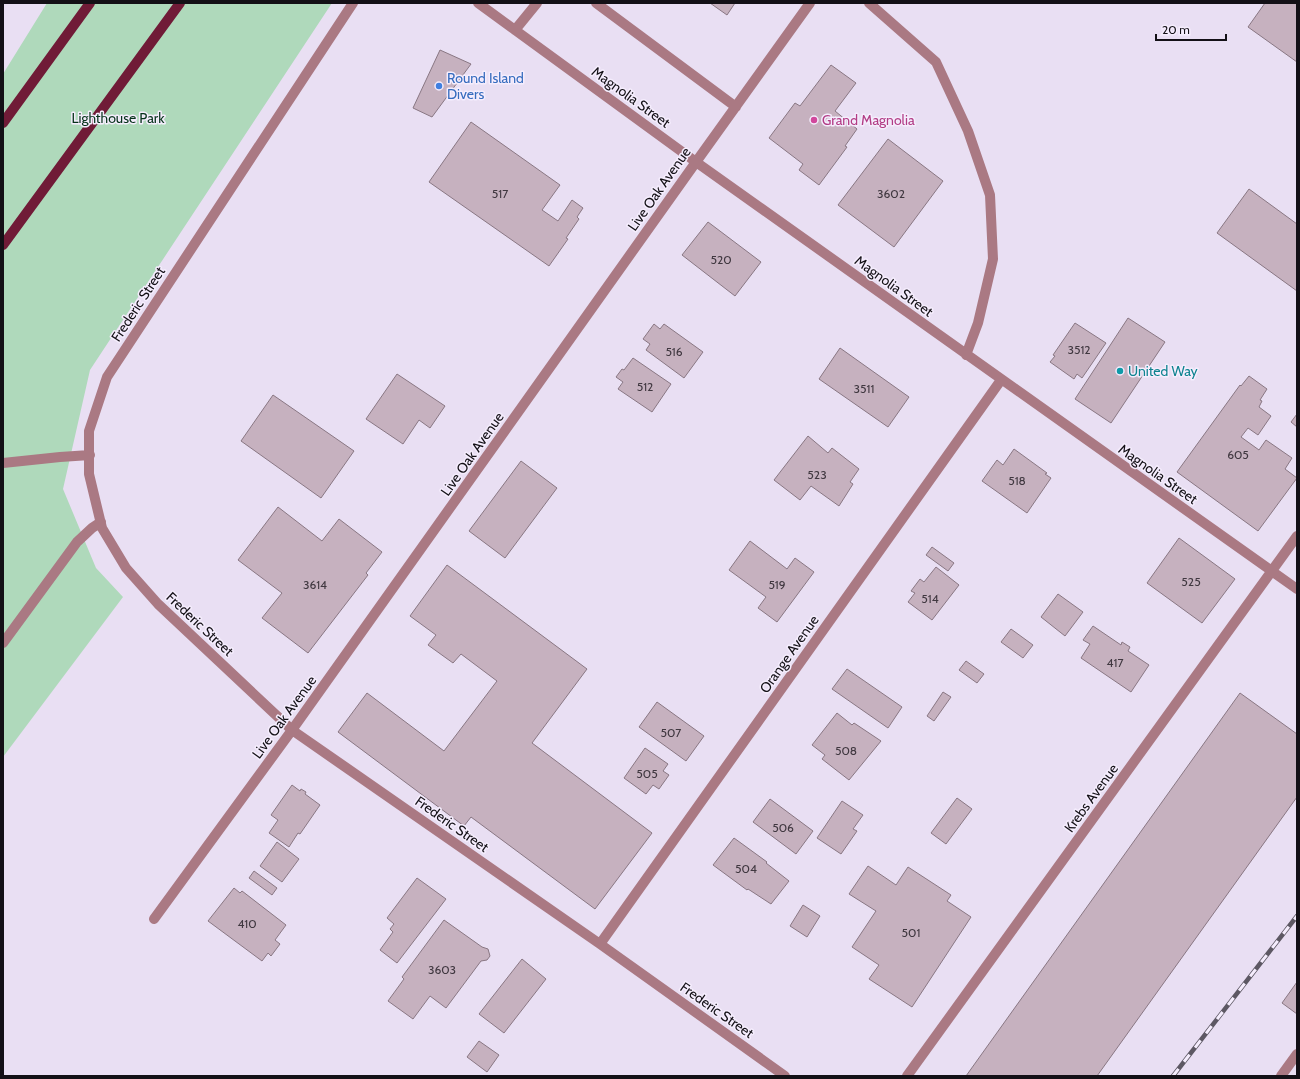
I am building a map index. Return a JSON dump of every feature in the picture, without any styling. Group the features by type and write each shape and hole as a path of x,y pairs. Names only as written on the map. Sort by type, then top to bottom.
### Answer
{"main road":[{"path":"3,122 90,3"},
{"path":"3,245 180,3"}],"street":[{"name":"Frederic Street","path":"353,3 107,377 89,431 89,474 102,528 126,568 158,604 292,730 600,944 785,1076"},
{"name":"Magnolia Street","path":"478,3 696,162 1297,589"},
{"path":"515,30 537,3"},
{"path":"596,3 736,107"},
{"name":"Live Oak Avenue","path":"154,919 292,730 810,3"},
{"path":"869,3 936,62 968,131 990,196 993,259 978,323 966,355"},
{"name":"Orange Avenue","path":"600,944 1001,380"},
{"path":"3,463 90,455"},
{"path":"3,642 77,542 101,522"},
{"name":"Krebs Avenue","path":"907,1076 1297,536"},
{"path":"1281,1076 1297,1054"}],"green space":[{"name":"Lighthouse Park","path":"47,3 332,3 90,370 63,489 96,568 123,597 3,757 3,74"}],"building":[{"path":"710,3 735,3 727,15"},
{"path":"1265,3 1297,3 1297,62 1248,27"},
{"name":"Round Island Divers","path":"440,50 471,64 432,117 413,108"},
{"name":"Grand Magnolia","path":"831,65 856,83 835,111 857,129 845,146 847,147 819,185 799,170 803,164 769,138 795,103 800,106"},
{"path":"471,122 560,185 542,210 558,221 572,200 583,208 577,217 579,219 566,238 568,239 549,266 429,182"},
{"path":"888,139 943,181 894,247 838,205"},
{"path":"1249,189 1297,224 1297,291 1217,233"},
{"path":"708,222 761,262 735,296 682,255"},
{"name":"United Way","path":"1128,318 1165,342 1111,423 1075,399"},
{"path":"1075,323 1106,343 1082,378 1077,374 1074,379 1050,362 1055,356 1053,355"},
{"path":"654,324 660,329 664,324 703,352 684,378 646,350 650,344 643,339"},
{"path":"840,348 909,397 888,427 819,379"},
{"path":"633,358 671,384 652,412 618,389 623,382 616,377 622,369 624,370"},
{"path":"397,374 445,406 430,428 419,420 403,444 366,419"},
{"path":"1249,376 1267,389 1260,400 1262,401 1259,407 1271,416 1258,435 1248,428 1241,437 1259,450 1266,440 1292,458 1285,469 1297,478 1258,531 1177,472 1240,385 1241,386"},
{"path":"273,395 354,451 321,498 241,441"},
{"path":"1297,414 1297,427 1291,422"},
{"path":"808,436 828,453 832,448 859,469 850,482 853,484 839,506 811,486 800,500 774,480"},
{"path":"1014,449 1047,473 1045,474 1051,478 1027,513 982,481 997,460 1003,465"},
{"path":"521,461 557,488 505,558 469,531"},
{"path":"278,507 322,541 339,519 382,552 366,573 368,575 308,653 262,618 282,593 238,560"},
{"path":"1179,538 1235,579 1202,623 1147,583"},
{"path":"750,541 787,569 795,558 814,572 777,622 758,608 766,597 729,570"},
{"path":"932,547 954,563 948,571 926,555"},
{"path":"447,565 587,669 532,743 652,833 595,909 471,817 464,826 338,732 367,693 444,751 497,681 461,654 453,663 428,645 436,635 410,616"},
{"path":"936,567 959,585 932,620 908,602 915,593 911,591 920,579 924,582"},
{"path":"1058,594 1083,612 1065,636 1041,617"},
{"path":"1093,626 1121,645 1122,642 1130,647 1128,651 1149,665 1131,692 1081,658 1090,644 1083,640"},
{"path":"1011,629 1033,645 1023,658 1001,642"},
{"path":"966,661 984,674 977,683 959,670"},
{"path":"847,669 902,707 888,728 832,689"},
{"path":"943,692 951,697 934,721 927,716"},
{"path":"1240,693 1297,734 1297,797 1097,1076 966,1076"},
{"path":"657,702 704,736 686,761 639,727"},
{"path":"837,713 852,725 854,723 881,741 849,780 822,759 825,755 812,745"},
{"path":"645,748 668,764 663,771 669,775 659,789 653,785 646,794 624,778"},
{"path":"292,785 300,791 301,789 306,792 305,794 320,805 289,847 269,833 278,820 271,815"},
{"path":"957,798 972,809 946,844 931,833"},
{"path":"770,799 813,831 796,854 753,822"},
{"path":"842,801 863,815 853,829 857,831 841,854 817,838"},
{"path":"734,838 767,862 766,863 789,881 771,904 748,889 747,890 713,865"},
{"path":"277,842 299,859 282,882 260,866"},
{"path":"868,866 896,885 908,867 951,895 947,901 971,917 912,1007 869,979 879,965 852,947 876,911 849,894"},
{"path":"254,871 277,888 272,895 249,878"},
{"path":"417,878 446,899 397,963 380,950 393,932 390,929 394,924 387,918"},
{"path":"234,888 240,893 242,891 286,925 275,940 280,944 271,956 268,953 262,961 208,921"},
{"path":"803,905 820,916 807,937 790,926"},
{"path":"444,920 482,947 488,949 490,956 487,960 481,961 446,1008 430,996 413,1019 388,1001 404,979 402,977"},
{"path":"522,959 546,979 504,1033 479,1014"},
{"path":"1297,982 1297,1014 1282,1003"},
{"path":"479,1041 499,1055 487,1072 467,1057"}],"railway":[{"path":"1173,1076 1297,916"}],"place":[{"name":"Round Island Divers","path":"439,86"},
{"name":"Grand Magnolia","path":"814,120"},
{"name":"United Way","path":"1120,371"}]}
